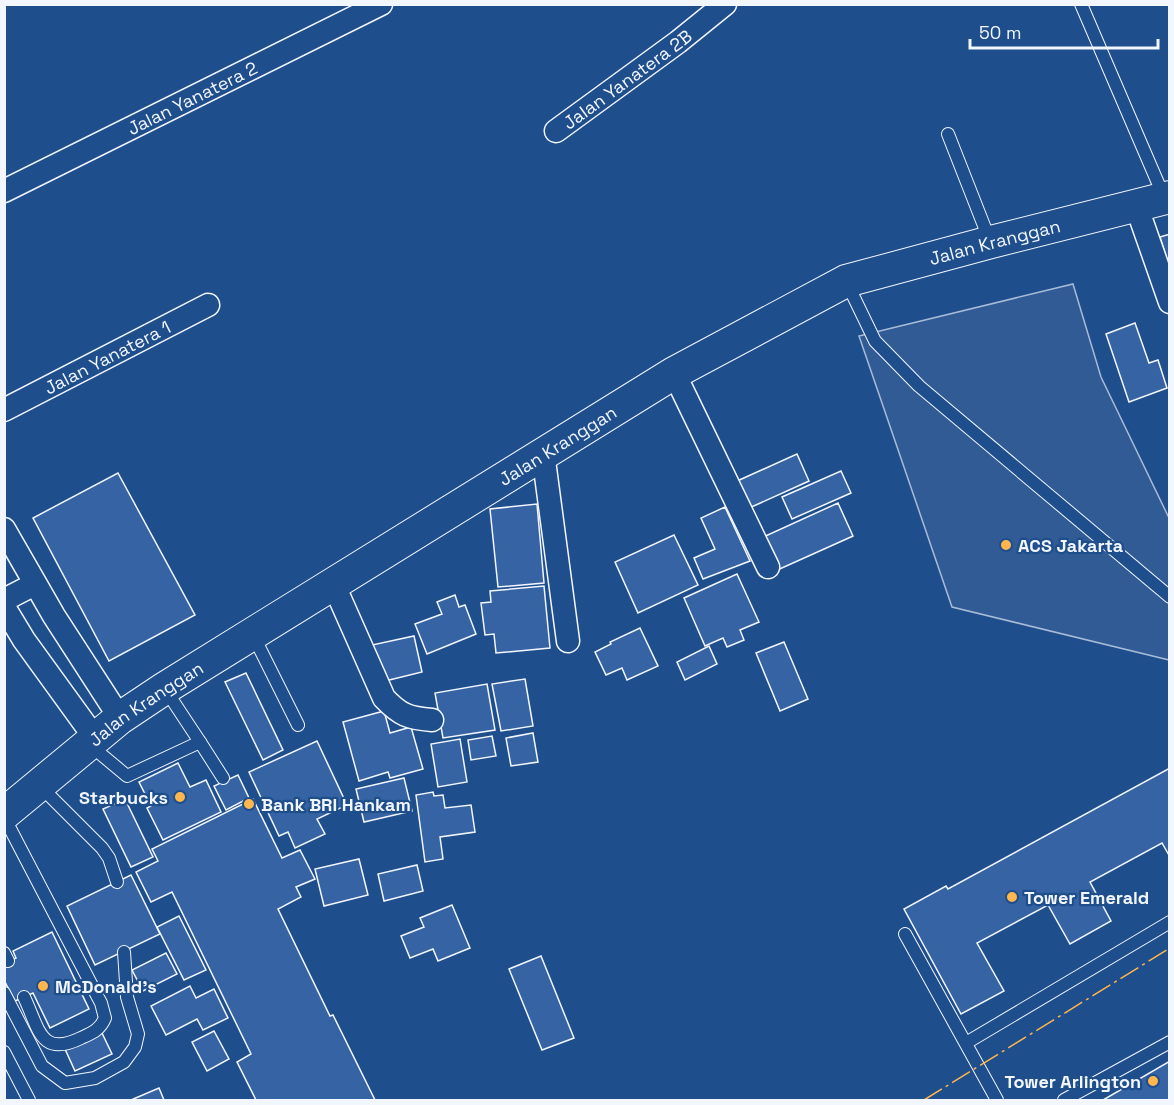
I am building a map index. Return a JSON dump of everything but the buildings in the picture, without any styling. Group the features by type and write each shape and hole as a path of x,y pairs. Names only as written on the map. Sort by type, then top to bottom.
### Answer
{"main road":[{"name":"Jalan Kranggan","path":"4,815 120,718 165,688 674,373 846,281 1157,200"}],"street":[{"name":"Jalan Yanatera 2","path":"4,191 381,4"},
{"name":"Jalan Yanatera 2B","path":"556,131 678,42 725,4"},
{"path":"1157,200 1170,302"},
{"name":"Jalan Yanatera 1","path":"4,410 208,305"},
{"path":"674,373 768,567"},
{"path":"543,453 568,640"},
{"path":"4,529 35,584 120,718"},
{"path":"333,583 384,698 395,709 410,718 432,720"},
{"path":"4,600 35,584"},
{"path":"4,607 92,741"}],"lane":[{"path":"1081,4 1157,200"},
{"path":"948,134 991,242"},
{"path":"846,281 874,340 919,386 1170,597"},
{"path":"252,634 298,725"},
{"path":"165,688 223,778"},
{"path":"92,741 127,776 200,742"},
{"path":"39,785 102,848 109,858 117,882"},
{"path":"4,815 101,1003 105,1018 97,1030 71,1043 56,1046 48,1043 43,1036 24,997"},
{"path":"966,1043 1170,922"},
{"path":"905,934 997,1101"},
{"path":"4,993 42,1066 65,1083 95,1078 124,1062 135,1047 138,1034 127,997 123,952"},
{"path":"1064,1101 1170,1042"},
{"path":"4,1052 29,1101"}],"shaded area":[{"path":"1073,284 1101,377 1169,518 1169,660 952,607 859,336"}],"power":[{"path":"924,1100 1170,948"}],"place":[{"name":"ACS Jakarta","path":"1006,545"},
{"name":"Starbucks","path":"180,797"},
{"name":"Bank BRI Hankam","path":"249,804"},
{"name":"Tower Emerald","path":"1012,897"},
{"name":"McDonald's","path":"43,986"},
{"name":"Tower Arlington","path":"1153,1081"}]}
